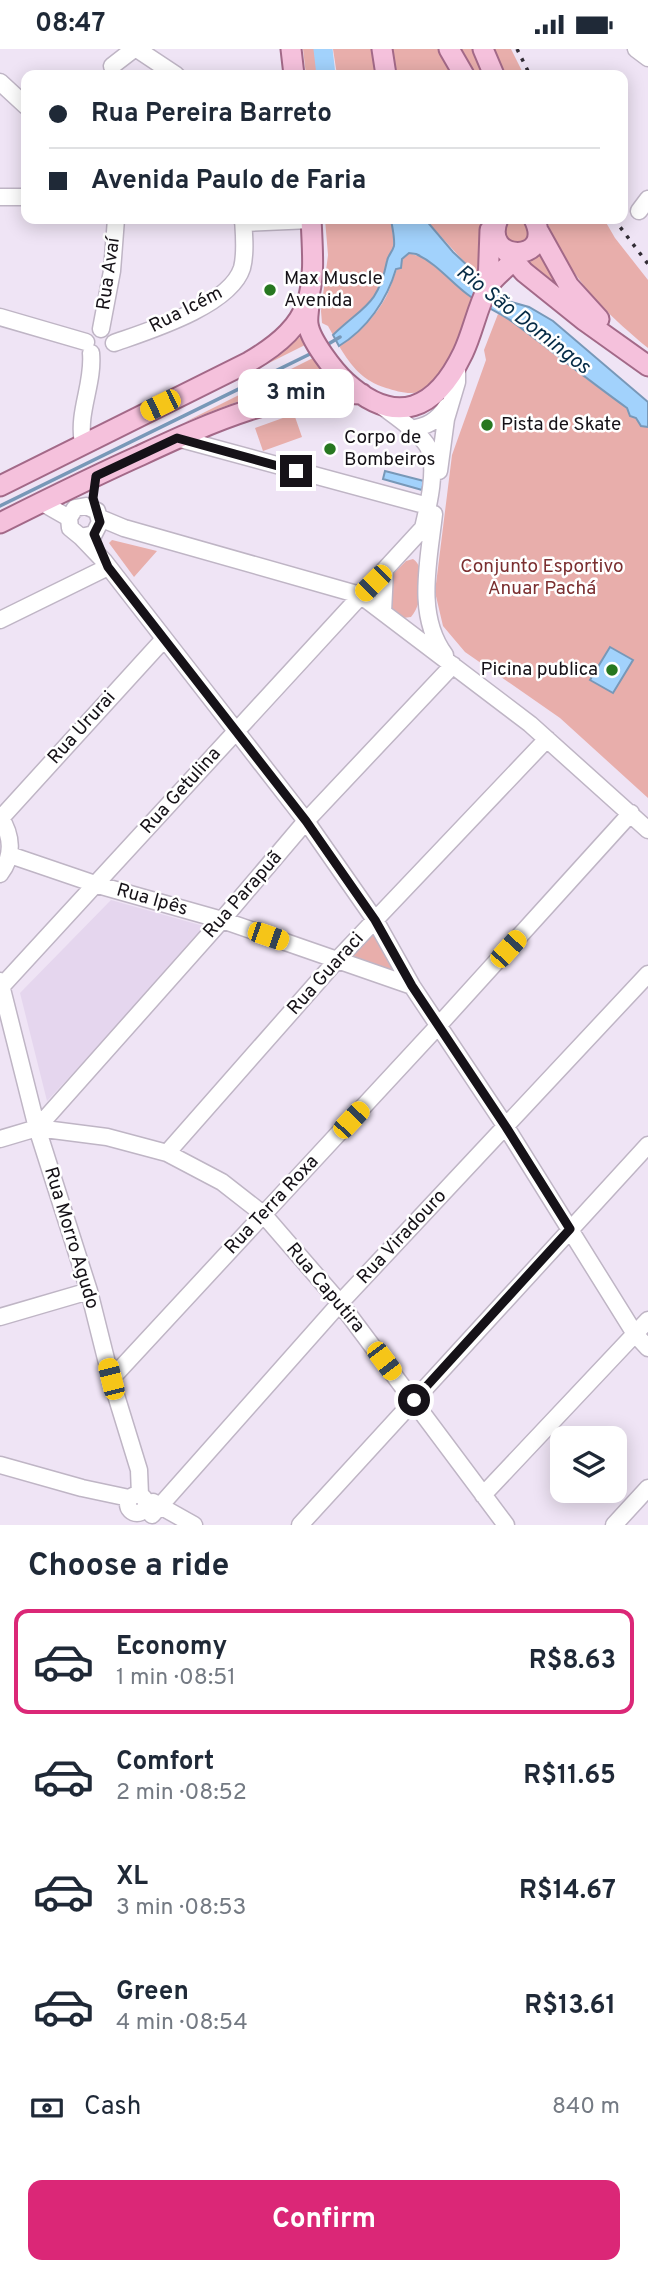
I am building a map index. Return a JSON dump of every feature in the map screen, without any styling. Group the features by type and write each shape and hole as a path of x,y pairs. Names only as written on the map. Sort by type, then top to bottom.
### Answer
{"main road":[{"path":"291,49 293,70"},
{"path":"382,49 385,70"},
{"path":"449,49 461,70"},
{"path":"483,49 492,70"},
{"path":"311,224 313,279 308,323 311,335 347,382 370,399"},
{"path":"0,523 177,438 248,409 304,396 370,399 400,408 420,405 436,392 460,357 488,285 494,224"},
{"path":"495,224 498,243 585,321 648,366"},
{"path":"488,285 513,255 534,245 536,225"},
{"path":"536,225 569,286 583,304 648,366"},
{"path":"0,486 264,353 289,330 309,302"}],"street":[{"path":"111,49 112,70"},
{"path":"113,70 136,49 168,70"},
{"path":"636,49 648,58"},
{"path":"0,82 21,101"},
{"path":"0,197 21,197"},
{"name":"Rua Avaí","path":"101,329 113,271 116,224"},
{"name":"Rua Icém","path":"114,343 173,322 224,294 242,268 243,224"},
{"path":"0,317 93,354 110,352 114,343 110,333 101,329 90,332 93,354 81,415 83,443"},
{"path":"453,665 432,633 426,606 441,445 457,382 460,357"},
{"path":"410,429 436,420 452,398"},
{"path":"370,399 428,446 433,466 423,528 385,571 388,616"},
{"path":"209,425 212,440 218,450"},
{"path":"177,438 428,506"},
{"path":"94,525 93,491 96,476"},
{"path":"41,502 68,518"},
{"path":"648,830 547,739 360,595 124,528 94,525 69,528 68,518 75,508 92,507 94,525 106,564 306,821 375,920 412,986 506,1127 635,1334 648,1348"},
{"path":"403,552 418,557 428,569"},
{"path":"0,619 106,564"},
{"name":"Rua Getulina","path":"1,984 98,885 236,730 385,571"},
{"path":"388,616 409,620 416,618 426,606"},
{"name":"Rua Ururai","path":"1,817 164,639"},
{"name":"Rua Parapuã","path":"37,1128 306,821 453,665"},
{"name":"Rua Guaraci","path":"167,1153 337,960 547,739"},
{"name":"Rua Terra Roxa","path":"111,1379 631,813"},
{"path":"0,874 10,855 9,836 1,817"},
{"name":"Rua Ipês","path":"10,855 98,885 222,920 412,986"},
{"name":"Rua Viradouro","path":"140,1507 340,1303 648,974"},
{"name":"Rua Morro Agudo","path":"1,984 37,1128 89,1291 111,1379 139,1470 140,1507"},
{"name":"Rua Caputira","path":"0,1139 37,1128 107,1137 167,1153 222,1182 263,1214 340,1303 506,1525"},
{"path":"300,1525 648,1145"},
{"path":"0,1317 89,1291"},
{"path":"483,1495 648,1320"},
{"path":"0,1465 82,1488 194,1525"},
{"path":"614,1525 648,1488"},
{"path":"140,1507 185,1525"}],"shaded area":[{"path":"111,900 207,927 47,1101 20,993"}],"green space":[{"path":"303,49 318,49 320,70 305,70"},
{"path":"333,49 377,49 379,70 336,70"},
{"path":"389,49 440,49 453,70 392,70"},
{"path":"458,49 476,49 485,70 470,70"},
{"path":"494,49 511,49 522,70 504,70"},
{"path":"325,224 392,224 394,245 378,293 361,313 333,335 328,326 322,323 321,311 328,255"},
{"path":"430,224 484,224 484,256 478,277"},
{"path":"529,224 529,240 511,247 501,225"},
{"path":"548,224 607,224 648,280 648,348 588,291 564,258"},
{"path":"542,250 575,306 528,264"},
{"path":"409,253 424,258 476,300 446,365 429,386 411,393 378,385 364,377 339,346 359,331 377,311 401,262"},
{"name":"Conjunto Esportivo Anuar Pachá","path":"498,314 513,322 561,360 569,362 585,378 627,408 630,416 636,418 641,426 648,427 648,798 560,718 465,652 443,626 435,592 452,455 486,360 484,350"},
{"path":"300,337 307,344 265,365"},
{"path":"315,357 334,379 295,385 258,395 185,422"},
{"path":"294,414 302,437 263,451 255,428"},
{"path":"112,540 157,551 134,577 109,543"},
{"path":"413,559 418,564 422,579 418,604 411,617 390,615 392,575 406,561"},
{"path":"372,930 402,980 345,958"}],"water":[{"path":"392,224 429,224 453,252 504,300 529,307 553,321 648,402 648,427 641,426 636,418 630,416 627,408 509,319 473,298 416,254 409,253 402,259 401,268 396,269 375,313 339,346 333,335 374,297 394,246"},
{"path":"385,471 424,481 422,490 383,479"},
{"name":"Picina publica","path":"610,647 633,660 613,693 590,680"}],"waterway":[{"name":"Rio São Domingos","path":"323,49 325,70"},
{"path":"325,346 340,337"},
{"path":"0,506 312,353"}],"railway":[{"path":"517,49 528,70"},
{"path":"618,224 648,264"}],"place":[{"name":"Max Muscle Avenida","path":"270,290"},
{"name":"Pista de Skate","path":"487,425"},
{"name":"Corpo de Bombeiros","path":"330,449"},
{"name":"Picina publica","path":"612,670"}],"route":[{"path":"296,471 177,438 96,476 93,498 100,522 94,534 108,567 306,821 375,920 412,986 570,1229 414,1400"}]}
